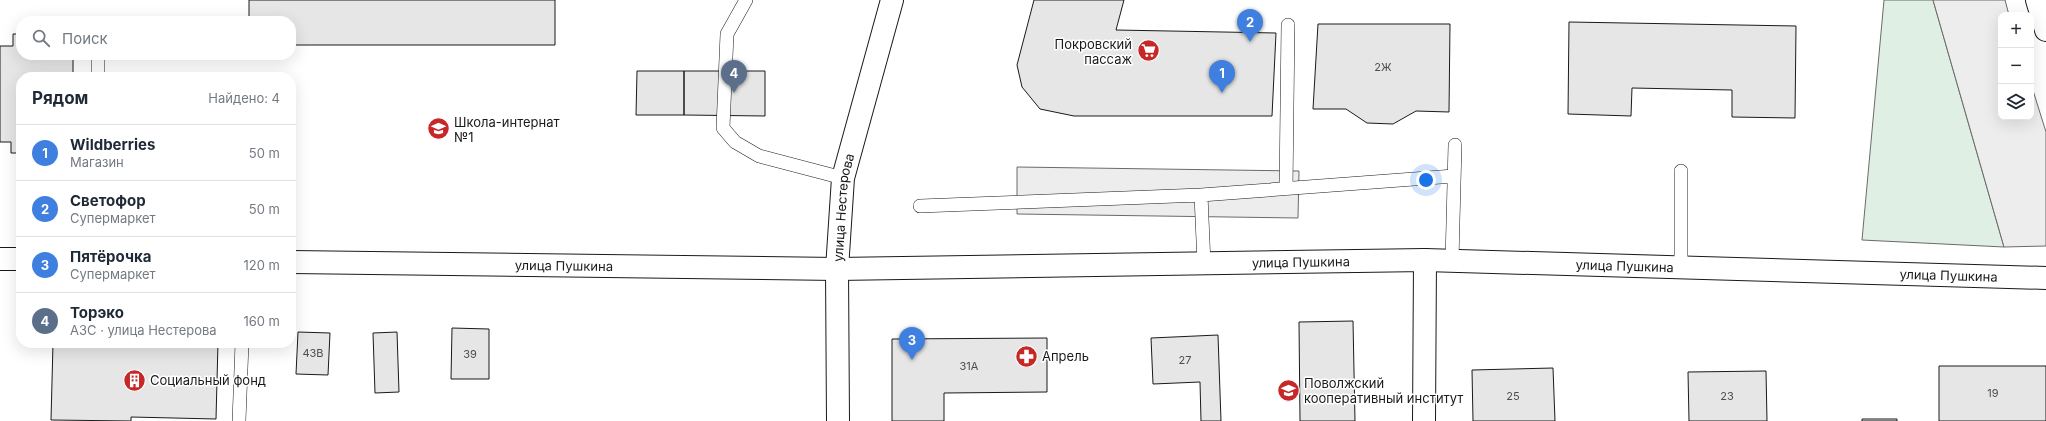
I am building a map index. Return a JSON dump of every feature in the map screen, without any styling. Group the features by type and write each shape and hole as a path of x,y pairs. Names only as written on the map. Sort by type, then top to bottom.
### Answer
{"street":[{"name":"улица Нестерова","path":"838,421 838,268 843,178 892,0"},
{"path":"2037,0 2046,30"},
{"path":"0,258 16,259"},
{"path":"1424,421 1425,260"},
{"name":"улица Пушкина","path":"296,262 838,268 1425,260 2046,278"}],"lane":[{"path":"746,0 727,34 723,128 735,142 759,156 843,178"},
{"path":"1286,189 1288,25"},
{"path":"98,60 98,72"},
{"path":"1452,261 1455,145"},
{"path":"1681,171 1681,268"},
{"path":"920,206 1201,195 1454,176"},
{"path":"1201,195 1204,264"},
{"path":"239,421 242,348"}],"green space":[{"path":"1884,0 1933,0 2004,247 1862,240"}],"shaded area":[{"path":"1933,0 2005,0 2008,12 1998,12 1998,120 2034,120 2034,94 2046,132 2046,246 2004,247"},
{"path":"1017,167 1299,171 1298,218 1017,214"}],"building":[{"path":"249,0 555,0 555,45 296,45 296,16 249,16"},
{"name":"Покровский пассаж","path":"1034,0 1124,0 1116,30 1276,33 1272,116 1074,116 1040,109 1022,87 1017,65"},
{"path":"1569,22 1796,26 1795,118 1732,117 1732,90 1632,88 1631,116 1568,114"},
{"path":"1318,24 1450,24 1449,112 1416,111 1393,124 1367,123 1346,109 1313,109"},
{"path":"13,34 16,34 16,60 73,60 73,72 16,72 16,153 11,153 11,142 0,142 0,46 13,46"},
{"path":"637,71 684,71 684,115 636,115"},
{"path":"684,71 765,71 765,116 684,115"},
{"path":"1353,321 1355,421 1300,421 1299,322"},
{"path":"452,328 489,329 489,379 451,379"},
{"path":"298,332 330,333 328,375 296,374"},
{"path":"397,332 399,392 375,393 373,333"},
{"path":"1218,335 1221,421 1201,421 1200,382 1153,384 1151,338"},
{"path":"1047,338 1047,392 944,393 944,421 892,421 892,339"},
{"name":"Социальный фонд","path":"53,348 218,348 216,419 131,417 131,421 51,420"},
{"path":"1939,366 2046,366 2046,421 1939,421"},
{"path":"1553,368 1555,421 1473,421 1472,370"},
{"path":"1766,371 1767,421 1689,421 1688,372"},
{"path":"1862,419 1897,419 1897,421 1862,421"}],"place":[{"name":"Светофор","path":"1250,42"},
{"name":"Покровский пассаж","path":"1148,51"},
{"name":"Торэко","path":"734,93"},
{"name":"Wildberries","path":"1222,93"},
{"name":"Школа-интернат №1","path":"438,129"},
{"name":"Апрель","path":"1027,356"},
{"name":"Пятёрочка","path":"912,360"},
{"name":"Социальный фонд","path":"134,380"},
{"name":"Поволжский кооперативный институт","path":"1289,390"}]}
